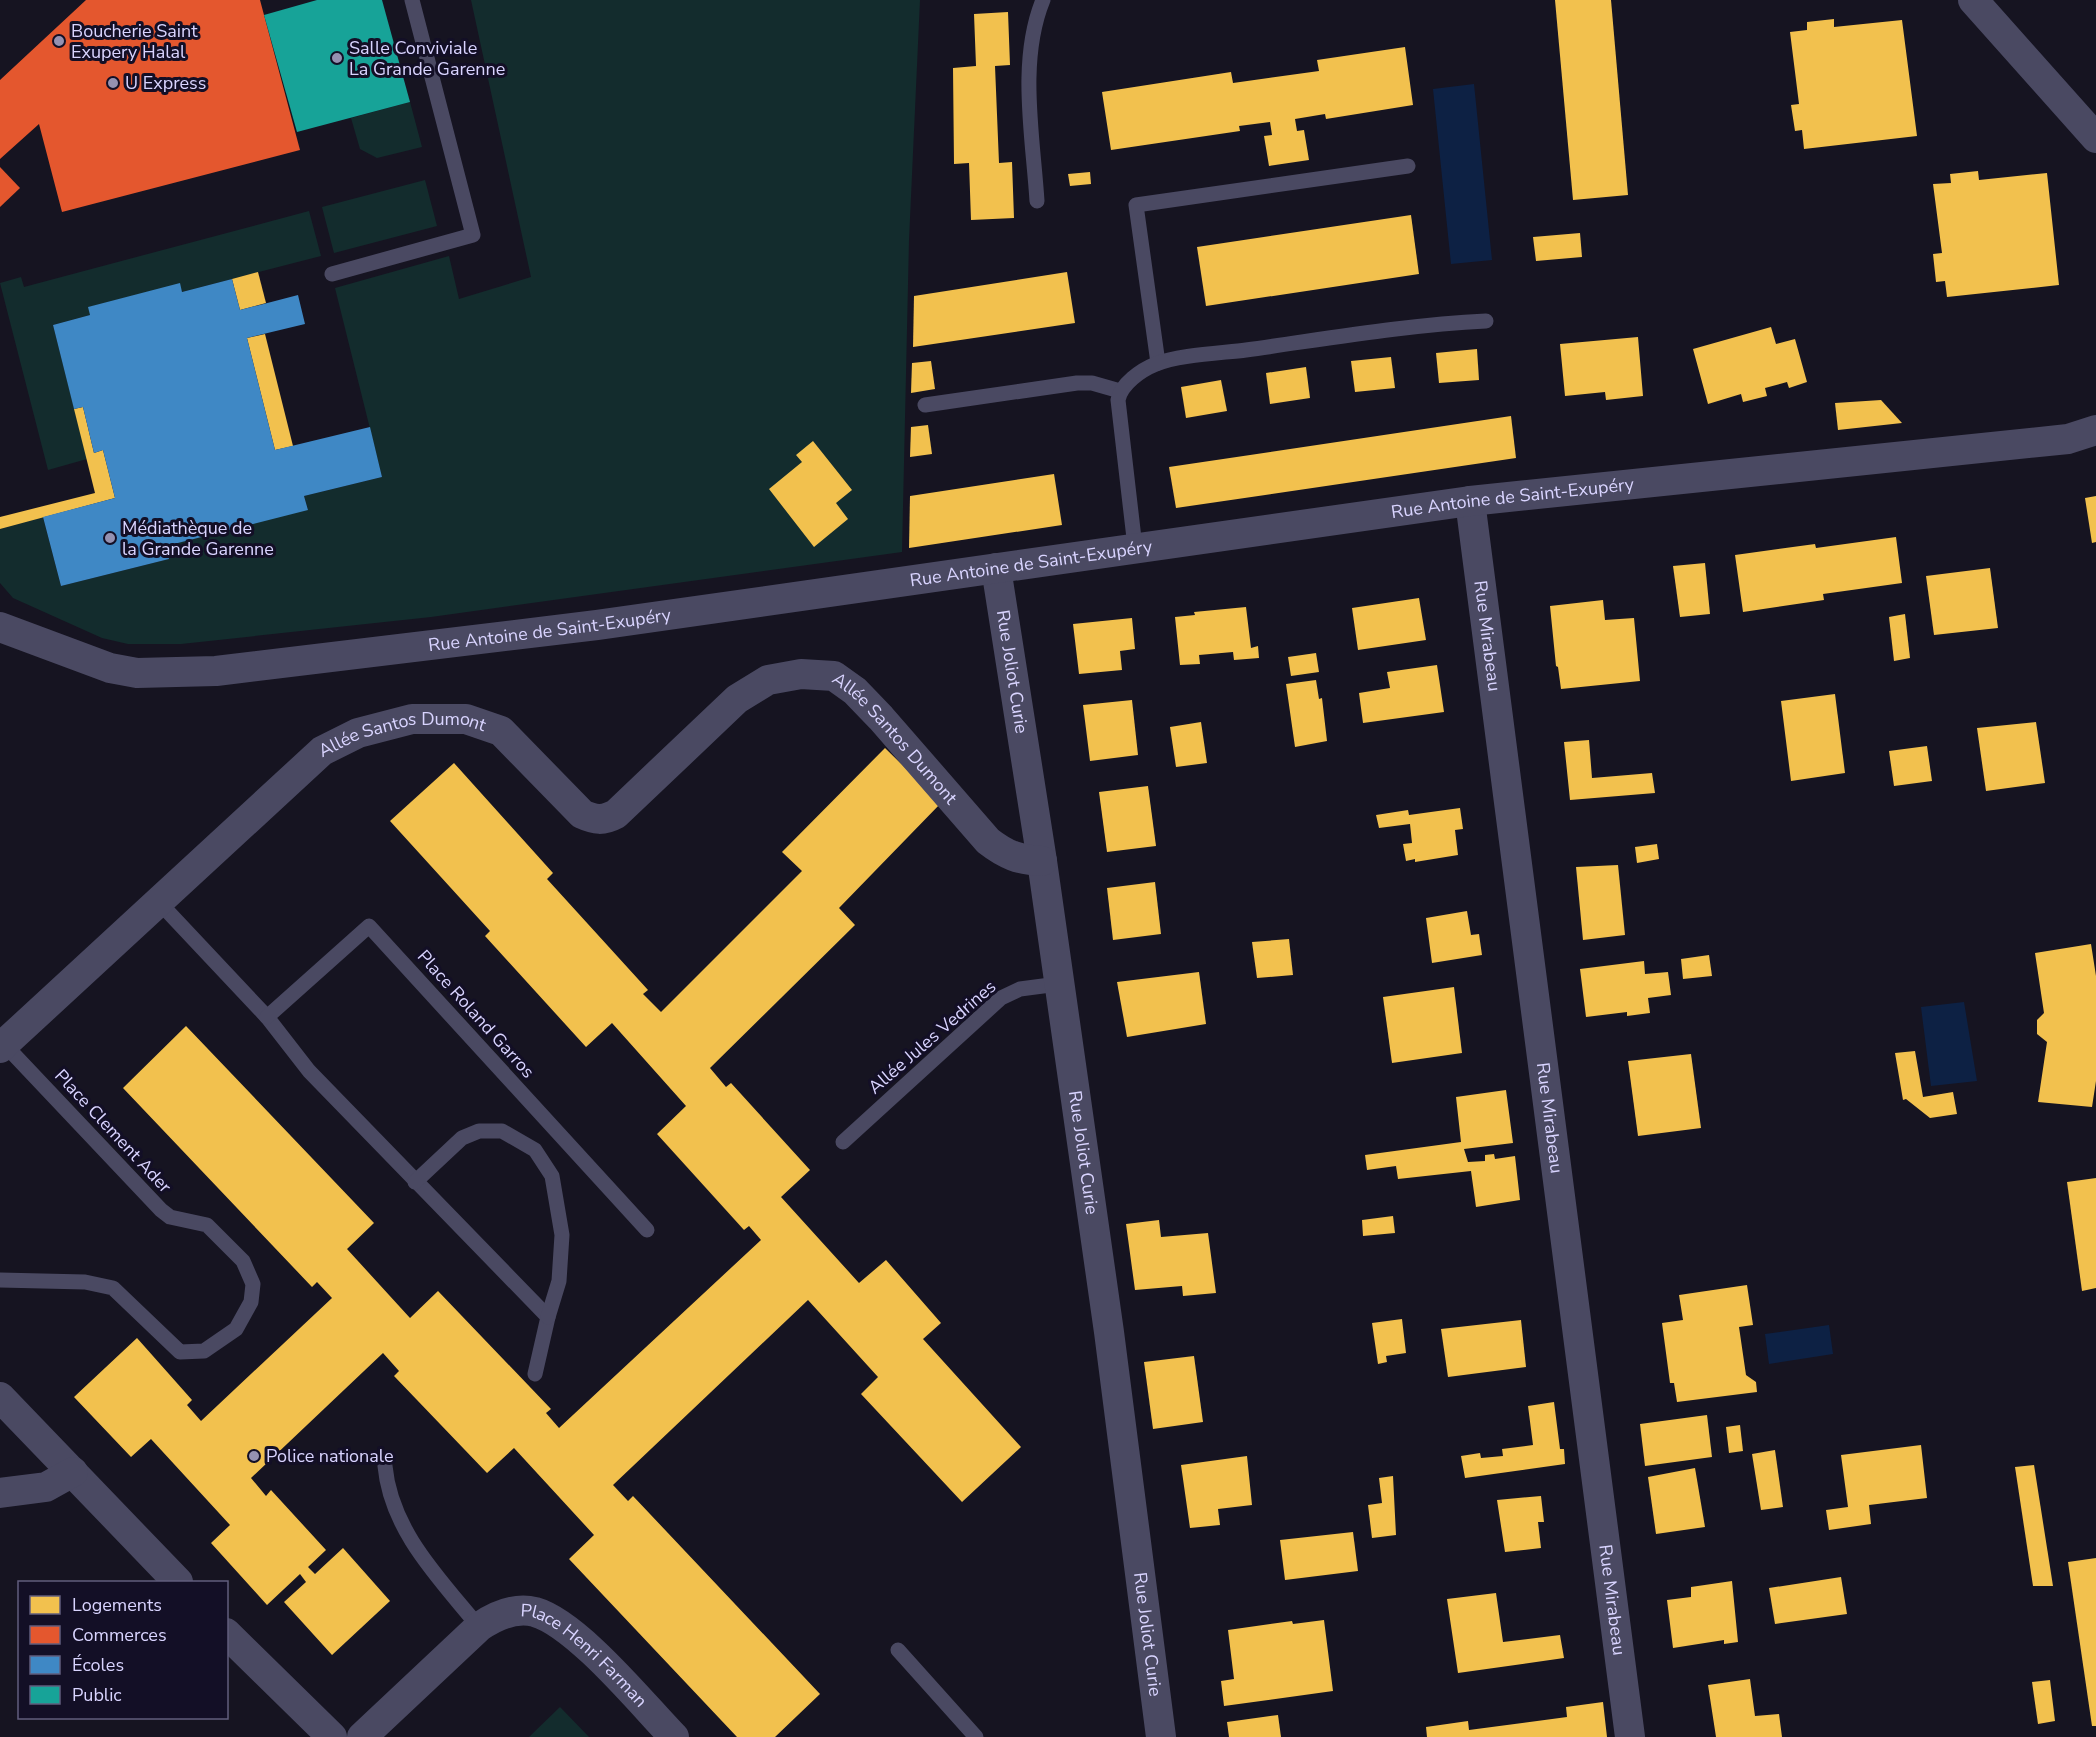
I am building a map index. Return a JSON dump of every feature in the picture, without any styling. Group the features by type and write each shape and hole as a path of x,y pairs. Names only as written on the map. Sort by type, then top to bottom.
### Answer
{"street":[{"path":"1973,0 2096,138"},
{"name":"Rue Antoine de Saint-Exupéry","path":"0,627 110,668 137,674 187,674 585,626 1470,501 2082,441 2096,430"},
{"name":"Rue Mirabeau","path":"1470,501 1630,1737"},
{"name":"Rue Joliot Curie","path":"996,568 1042,861 1109,1332 1161,1737"},
{"name":"Allée Santos Dumont","path":"2,1046 157,900 322,751 358,733 412,719 466,719 501,731 582,814 594,820 605,819 616,814 737,699 768,680 801,674 834,676 855,691 988,841 1003,853 1021,860 1042,861"},
{"path":"0,1397 177,1581"},
{"path":"0,1493 46,1487 73,1472"},
{"name":"Place Henri Farman","path":"362,1737 479,1627 509,1612 533,1612 557,1621 582,1642 674,1737"},
{"path":"228,1635 332,1737"}],"lane":[{"path":"332,274 473,235 412,0"},
{"path":"1037,201 1030,86 1032,37 1043,0"},
{"path":"1158,363 1136,205 1408,166"},
{"path":"1134,547 1118,400 1120,391 1144,370 1158,363 1433,323 1486,321"},
{"path":"925,405 1077,383 1092,383 1120,391"},
{"path":"157,900 267,1017 309,1071 548,1317"},
{"name":"Place Roland Garros","path":"267,1017 369,926 648,1230"},
{"name":"Allée Jules Vedrines","path":"843,1142 1001,998 1020,989 1058,984"},
{"name":"Place Clement Ader","path":"0,1280 85,1282 113,1288 180,1352 204,1351 236,1329 250,1302 253,1284 243,1262 207,1225 170,1217 161,1210 2,1046"},
{"path":"415,1182 455,1143 479,1131 502,1131 535,1150 552,1176 562,1236 559,1281 535,1374"},
{"path":"385,1466 392,1498 412,1545 479,1627"},
{"path":"898,1650 976,1737"}],"green space":[{"path":"471,0 920,0 909,240 902,552 431,617 181,644 128,644 102,638 13,598 0,583 0,529 43,517 61,586 169,559 166,546 308,509 304,496 382,477 335,288 449,256 459,299 531,277"},
{"path":"410,102 422,147 377,158 360,149 351,118"},
{"path":"425,180 437,226 334,253 322,207"},
{"path":"309,211 321,256 182,292 179,284 89,307 90,315 53,325 87,459 48,470 0,283 21,277 24,287"},
{"path":"560,1707 589,1737 529,1737"}],"water":[{"path":"1474,84 1492,260 1451,264 1433,89"},
{"path":"1964,1002 1977,1081 1931,1086 1921,1007"},
{"path":"1829,1325 1833,1354 1769,1364 1765,1334"}],"building: Logements":[{"path":"1555,0 1611,0 1628,195 1573,200"},
{"path":"1008,12 1010,65 995,66 999,163 1012,162 1014,218 971,220 969,163 954,164 953,68 976,66 974,14"},
{"path":"1834,19 1834,27 1902,20 1917,136 1804,149 1802,130 1795,131 1791,105 1799,104 1790,32 1807,30 1807,22"},
{"path":"1405,47 1413,105 1326,119 1325,114 1295,119 1297,131 1304,130 1309,160 1269,166 1264,136 1272,135 1270,122 1239,126 1240,131 1111,150 1102,92 1231,72 1233,83 1319,71 1317,60"},
{"path":"1978,171 1979,180 2047,173 2059,285 1947,297 1945,281 1936,282 1933,254 1942,253 1933,184 1951,183 1950,174"},
{"path":"1090,172 1091,184 1070,186 1068,174"},
{"path":"1411,215 1419,274 1206,306 1197,247"},
{"path":"1580,233 1582,257 1536,261 1533,237"},
{"path":"258,272 266,303 240,310 232,279"},
{"path":"1067,272 1075,323 913,347 914,296"},
{"path":"1771,327 1776,344 1795,339 1807,382 1789,388 1787,382 1765,388 1767,396 1743,402 1741,394 1708,404 1693,349"},
{"path":"265,334 293,446 275,450 247,338"},
{"path":"1638,337 1643,396 1606,400 1605,392 1565,396 1560,344"},
{"path":"1477,349 1479,380 1439,383 1436,353"},
{"path":"1391,357 1395,388 1355,392 1351,361"},
{"path":"931,361 935,389 911,393 912,363"},
{"path":"1306,367 1310,398 1270,404 1266,373"},
{"path":"1221,380 1227,411 1186,418 1181,387"},
{"path":"1881,400 1902,423 1838,430 1835,403"},
{"path":"83,407 94,453 103,450 115,498 0,529 0,517 95,493 74,409"},
{"path":"1511,416 1516,458 1176,508 1169,467"},
{"path":"928,425 932,454 910,457 911,427"},
{"path":"813,441 852,490 836,503 848,519 814,547 769,489 802,462 796,455"},
{"path":"1054,474 1062,525 909,548 910,496"},
{"path":"2096,496 2096,542 2092,543 2085,498"},
{"path":"1896,537 1902,583 1823,594 1824,600 1743,612 1735,555 1815,544 1816,548"},
{"path":"1705,563 1710,614 1680,617 1673,566"},
{"path":"1990,568 1998,628 1934,635 1926,576"},
{"path":"1419,598 1426,640 1358,650 1352,608"},
{"path":"1603,600 1605,620 1634,618 1640,681 1561,689 1556,666 1550,606"},
{"path":"1246,607 1251,648 1258,646 1259,658 1234,660 1233,652 1199,655 1200,664 1180,665 1175,617 1195,615 1194,612"},
{"path":"1905,614 1910,658 1894,661 1889,617"},
{"path":"1132,618 1135,649 1120,651 1122,670 1079,674 1073,624"},
{"path":"1316,653 1319,672 1291,676 1288,657"},
{"path":"1437,665 1444,712 1363,723 1359,693 1390,688 1387,672"},
{"path":"1316,680 1319,699 1322,698 1327,741 1295,747 1286,684"},
{"path":"1835,694 1845,773 1791,781 1781,701"},
{"path":"1132,700 1138,755 1090,761 1083,705"},
{"path":"1201,722 1207,763 1176,767 1170,727"},
{"path":"2036,722 2045,783 1986,791 1977,728"},
{"path":"1589,740 1592,778 1652,773 1655,793 1570,800 1564,742"},
{"path":"1927,746 1932,781 1894,786 1889,751"},
{"path":"885,748 941,803 839,908 855,925 710,1068 726,1087 731,1083 810,1170 781,1197 859,1283 886,1260 941,1323 923,1339 1021,1447 962,1502 861,1394 878,1377 808,1300 613,1485 628,1501 633,1496 820,1694 775,1737 737,1737 569,1559 594,1535 514,1448 487,1473 394,1376 399,1371 383,1353 251,1478 266,1496 271,1490 326,1550 308,1567 315,1574 343,1548 390,1601 332,1655 284,1602 306,1582 300,1574 267,1605 211,1543 230,1525 151,1439 131,1457 74,1397 137,1338 192,1400 187,1405 201,1421 332,1298 317,1282 312,1287 123,1088 186,1026 374,1223 347,1249 410,1318 438,1291 551,1409 546,1413 559,1428 761,1240 749,1226 744,1230 657,1134 686,1106 612,1023 586,1047 485,936 490,931 390,821 454,763 553,873 547,879 648,990 643,994 661,1012 802,871 782,852"},
{"path":"1148,786 1156,846 1107,852 1099,792"},
{"path":"1460,808 1463,829 1455,830 1458,855 1415,862 1415,859 1406,861 1403,844 1412,843 1410,824 1379,828 1376,815 1408,810 1409,815"},
{"path":"1657,844 1659,859 1637,863 1635,847"},
{"path":"1618,865 1625,935 1583,940 1576,867"},
{"path":"1155,882 1161,934 1113,940 1107,888"},
{"path":"1467,911 1471,935 1479,934 1482,955 1432,963 1426,918"},
{"path":"1289,939 1293,975 1257,978 1252,942"},
{"path":"2091,944 2096,976 2096,1081 2092,1107 2038,1102 2047,1042 2037,1034 2037,1020 2044,1013 2035,953"},
{"path":"1709,955 1712,976 1683,979 1681,959"},
{"path":"1644,961 1645,974 1668,972 1671,995 1648,998 1650,1013 1627,1016 1627,1012 1586,1017 1580,969"},
{"path":"1199,972 1206,1024 1127,1037 1117,982"},
{"path":"1454,987 1462,1053 1392,1063 1383,997"},
{"path":"1915,1051 1923,1097 1953,1092 1957,1114 1930,1118 1906,1099 1903,1100 1895,1053"},
{"path":"1691,1054 1701,1128 1638,1136 1628,1061"},
{"path":"1506,1090 1513,1143 1464,1149 1468,1162 1485,1161 1485,1155 1494,1154 1495,1159 1515,1156 1520,1200 1476,1207 1471,1171 1398,1179 1396,1166 1367,1170 1365,1155 1461,1142 1456,1097"},
{"path":"2096,1178 2096,1288 2082,1291 2067,1182"},
{"path":"1393,1216 1395,1233 1363,1236 1362,1220"},
{"path":"1159,1220 1161,1237 1208,1233 1216,1293 1183,1296 1182,1286 1135,1290 1126,1224"},
{"path":"1747,1285 1753,1325 1739,1327 1746,1375 1756,1382 1757,1392 1677,1402 1674,1383 1670,1383 1662,1323 1683,1320 1679,1295"},
{"path":"1402,1319 1406,1353 1386,1356 1387,1362 1378,1364 1372,1323"},
{"path":"1521,1320 1526,1367 1448,1377 1441,1329"},
{"path":"1194,1356 1203,1422 1153,1429 1144,1362"},
{"path":"1554,1402 1560,1449 1564,1449 1565,1464 1465,1478 1461,1456 1480,1453 1481,1458 1503,1456 1502,1449 1533,1445 1528,1406"},
{"path":"1707,1415 1712,1457 1645,1466 1640,1424"},
{"path":"1740,1425 1743,1451 1729,1453 1726,1427"},
{"path":"1921,1445 1927,1498 1869,1505 1871,1524 1829,1530 1826,1510 1848,1507 1841,1455"},
{"path":"1775,1450 1783,1507 1761,1510 1752,1454"},
{"path":"1247,1456 1252,1505 1218,1509 1220,1525 1190,1528 1181,1465"},
{"path":"2034,1465 2053,1586 2033,1586 2015,1467"},
{"path":"1695,1468 1705,1527 1656,1534 1648,1477"},
{"path":"1393,1476 1396,1535 1372,1538 1368,1505 1382,1503 1379,1478"},
{"path":"1541,1496 1544,1522 1538,1522 1541,1548 1505,1552 1497,1500"},
{"path":"1353,1532 1358,1571 1285,1580 1280,1540"},
{"path":"2096,1558 2096,1726 2092,1726 2068,1562"},
{"path":"1841,1577 1847,1614 1775,1624 1769,1588"},
{"path":"1732,1581 1738,1642 1724,1644 1724,1640 1673,1648 1667,1600 1691,1597 1691,1587"},
{"path":"1496,1593 1503,1642 1560,1635 1564,1658 1458,1673 1447,1599"},
{"path":"1324,1620 1333,1691 1224,1706 1221,1681 1234,1679 1228,1630 1292,1621 1293,1624"},
{"path":"1750,1679 1755,1716 1779,1714 1782,1737 1716,1737 1708,1685"},
{"path":"2050,1680 2055,1721 2038,1724 2032,1682"},
{"path":"1603,1702 1607,1737 1427,1737 1426,1727 1468,1721 1469,1730 1567,1717 1566,1707"},
{"path":"1278,1715 1281,1737 1229,1737 1227,1722"}],"building: Commerces":[{"path":"86,0 260,0 300,150 62,212 39,124 0,159 0,80"},
{"path":"0,167 20,188 0,207"}],"building: Écoles":[{"path":"232,279 240,310 298,295 305,324 247,338 275,450 370,427 382,477 304,496 308,510 166,546 169,559 61,586 43,517 115,498 103,450 94,453 83,407 74,409 53,325 90,315 88,307 180,283 182,292"}],"building: Public":[{"name":"Salle Conviviale La Grande Garenne","path":"317,0 382,0 410,102 297,132 264,15"}],"place":[{"name":"Boucherie Saint Exupery Halal","path":"59,41"},
{"name":"Salle Conviviale La Grande Garenne","path":"337,58"},
{"name":"U Express","path":"113,83"},
{"name":"Médiathèque de la Grande Garenne","path":"110,538"},
{"name":"Police nationale","path":"254,1456"}]}
